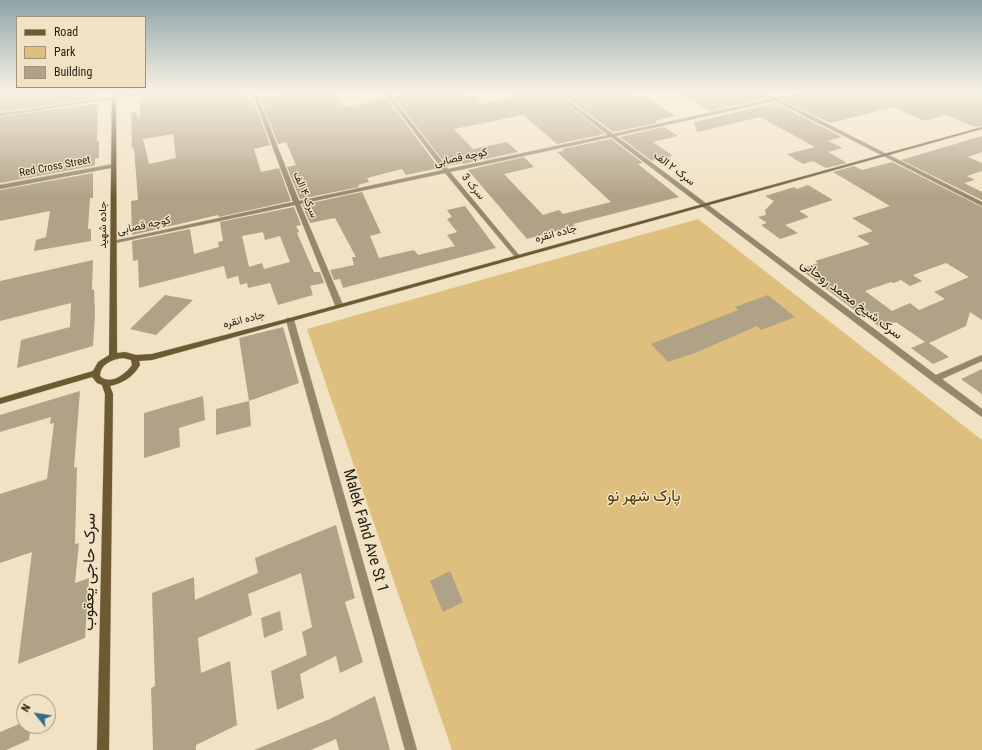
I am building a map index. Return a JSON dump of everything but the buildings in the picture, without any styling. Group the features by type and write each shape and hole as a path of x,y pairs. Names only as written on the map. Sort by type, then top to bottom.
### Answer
{"main road":[{"name":"جاده شهید","path":"113,357 114,127"},
{"name":"جاده انقره","path":"113,357 126,355 135,358 152,357 982,128"},
{"path":"0,401 95,373 101,364 113,357"},
{"path":"95,373 97,380 105,382 118,380 130,374 136,365 135,358"},
{"name":"سرک حاجی یعقوب","path":"103,750 109,394 105,382"}],"street":[{"name":"سرک ۴ الف","path":"267,127 297,204 339,305"},
{"name":"سرک 3","path":"413,127 447,172 517,256"},
{"name":"سرک ۲ الف","path":"601,127 705,204"},
{"name":"کوچه قصابی","path":"114,243 654,127"},
{"path":"830,127 982,204"},
{"name":"Red Cross Street","path":"0,187 114,166"},
{"name":"سرک شیخ محمد روحانی","path":"705,204 982,414"},
{"name":"Malek Fahd Ave St 1","path":"290,320 411,750"},
{"path":"935,379 982,358"}],"green space":[{"name":"پارک شهر نو","path":"698,219 982,440 982,750 452,750 307,329"}]}
